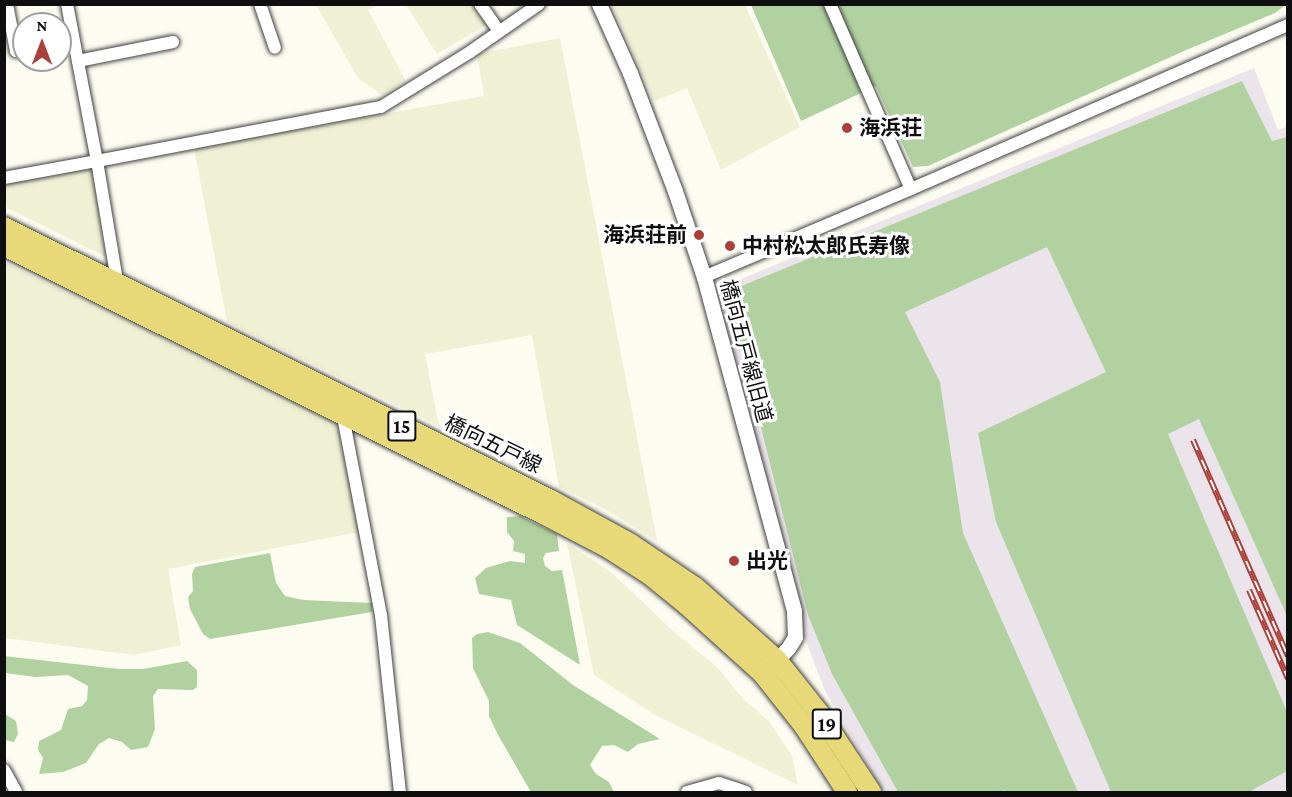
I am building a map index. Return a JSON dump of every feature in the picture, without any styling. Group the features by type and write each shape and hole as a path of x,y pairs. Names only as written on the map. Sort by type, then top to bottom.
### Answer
{"main road":[{"name":"橋向五戸線","path":"4,227 552,500 631,544 695,587 770,667"},
{"name":"橋向五戸線","path":"4,246 610,549 770,667"},
{"name":"19","path":"770,667 804,726 847,792"},
{"name":"19","path":"770,667 819,713 871,792"}],"street":[{"path":"7,4 12,30"},
{"path":"67,4 122,304"},
{"path":"260,4 275,48"},
{"path":"480,4 499,31"},
{"path":"4,178 381,107 539,4"},
{"name":"橋向五戸線旧道","path":"599,4 630,73 704,277 796,624 795,637 770,667"},
{"path":"830,4 911,189"},
{"path":"704,277 1287,26"},
{"path":"78,61 173,42"},
{"path":"340,395 381,615 400,792"},
{"path":"4,770 16,792"},
{"path":"687,792 719,783 746,792"}],"shaded area":[{"path":"1254,68 1278,130 1288,126 1287,792 883,792 825,691 804,636 714,290"}],"green space":[{"path":"1287,4 1275,13 1184,51 928,166 913,167 876,86 801,121 751,5"},
{"path":"316,5 379,5 368,10 406,81 382,95 358,78"},
{"path":"406,5 475,5 488,24 437,54"},
{"path":"612,5 745,5 800,127 721,170 687,88 654,101"},
{"path":"560,38 657,541 605,509 559,487 532,335 425,354 439,426 227,322 194,148 484,96 477,54"},
{"path":"1242,81 1272,141 1287,137 1287,616 1199,419 1168,434 1287,712 1287,771 1249,792 1111,792 996,522 978,433 1106,372 1047,247 905,312 940,382 963,533 1078,792 1006,792 1005,790 1000,792 898,792 832,674 808,615 727,292"},
{"path":"92,167 106,257 7,208 4,184"},
{"path":"5,262 337,424 359,532 168,569 181,645 134,655 5,638"},
{"path":"520,516 557,534 559,551 546,553 543,558 545,566 552,571 562,570 580,665 517,625 511,600 479,594 475,578 486,568 510,561 525,563 525,554 513,551 514,541 507,532 507,517"},
{"path":"567,543 611,572 673,631 717,667 744,700 769,721 792,756 798,785 655,715 594,675"},
{"path":"270,553 276,583 285,596 303,600 372,603 372,612 210,639 203,634 190,609 188,597 193,591 192,574 195,567"},
{"path":"488,632 520,643 573,685 660,739 638,744 628,752 614,745 602,746 590,765 596,774 609,782 614,792 531,792 489,716 489,701 473,668 472,638 477,634"},
{"path":"4,656 119,669 143,669 187,661 197,670 197,687 193,690 158,689 153,696 155,729 148,747 131,750 122,742 109,738 99,744 86,763 63,772 39,774 43,758 38,750 39,741 61,730 68,709 82,706 87,700 88,686 68,675 36,677 5,673"},
{"path":"5,714 16,721 18,734 14,742 5,740"}],"railway":[{"path":"1193,440 1288,656"},
{"path":"1249,590 1288,679"}],"place":[{"name":"海浜荘","path":"847,128"},
{"name":"海浜荘前","path":"699,235"},
{"name":"中村松太郎氏寿像","path":"730,246"},
{"name":"出光","path":"734,561"}]}
